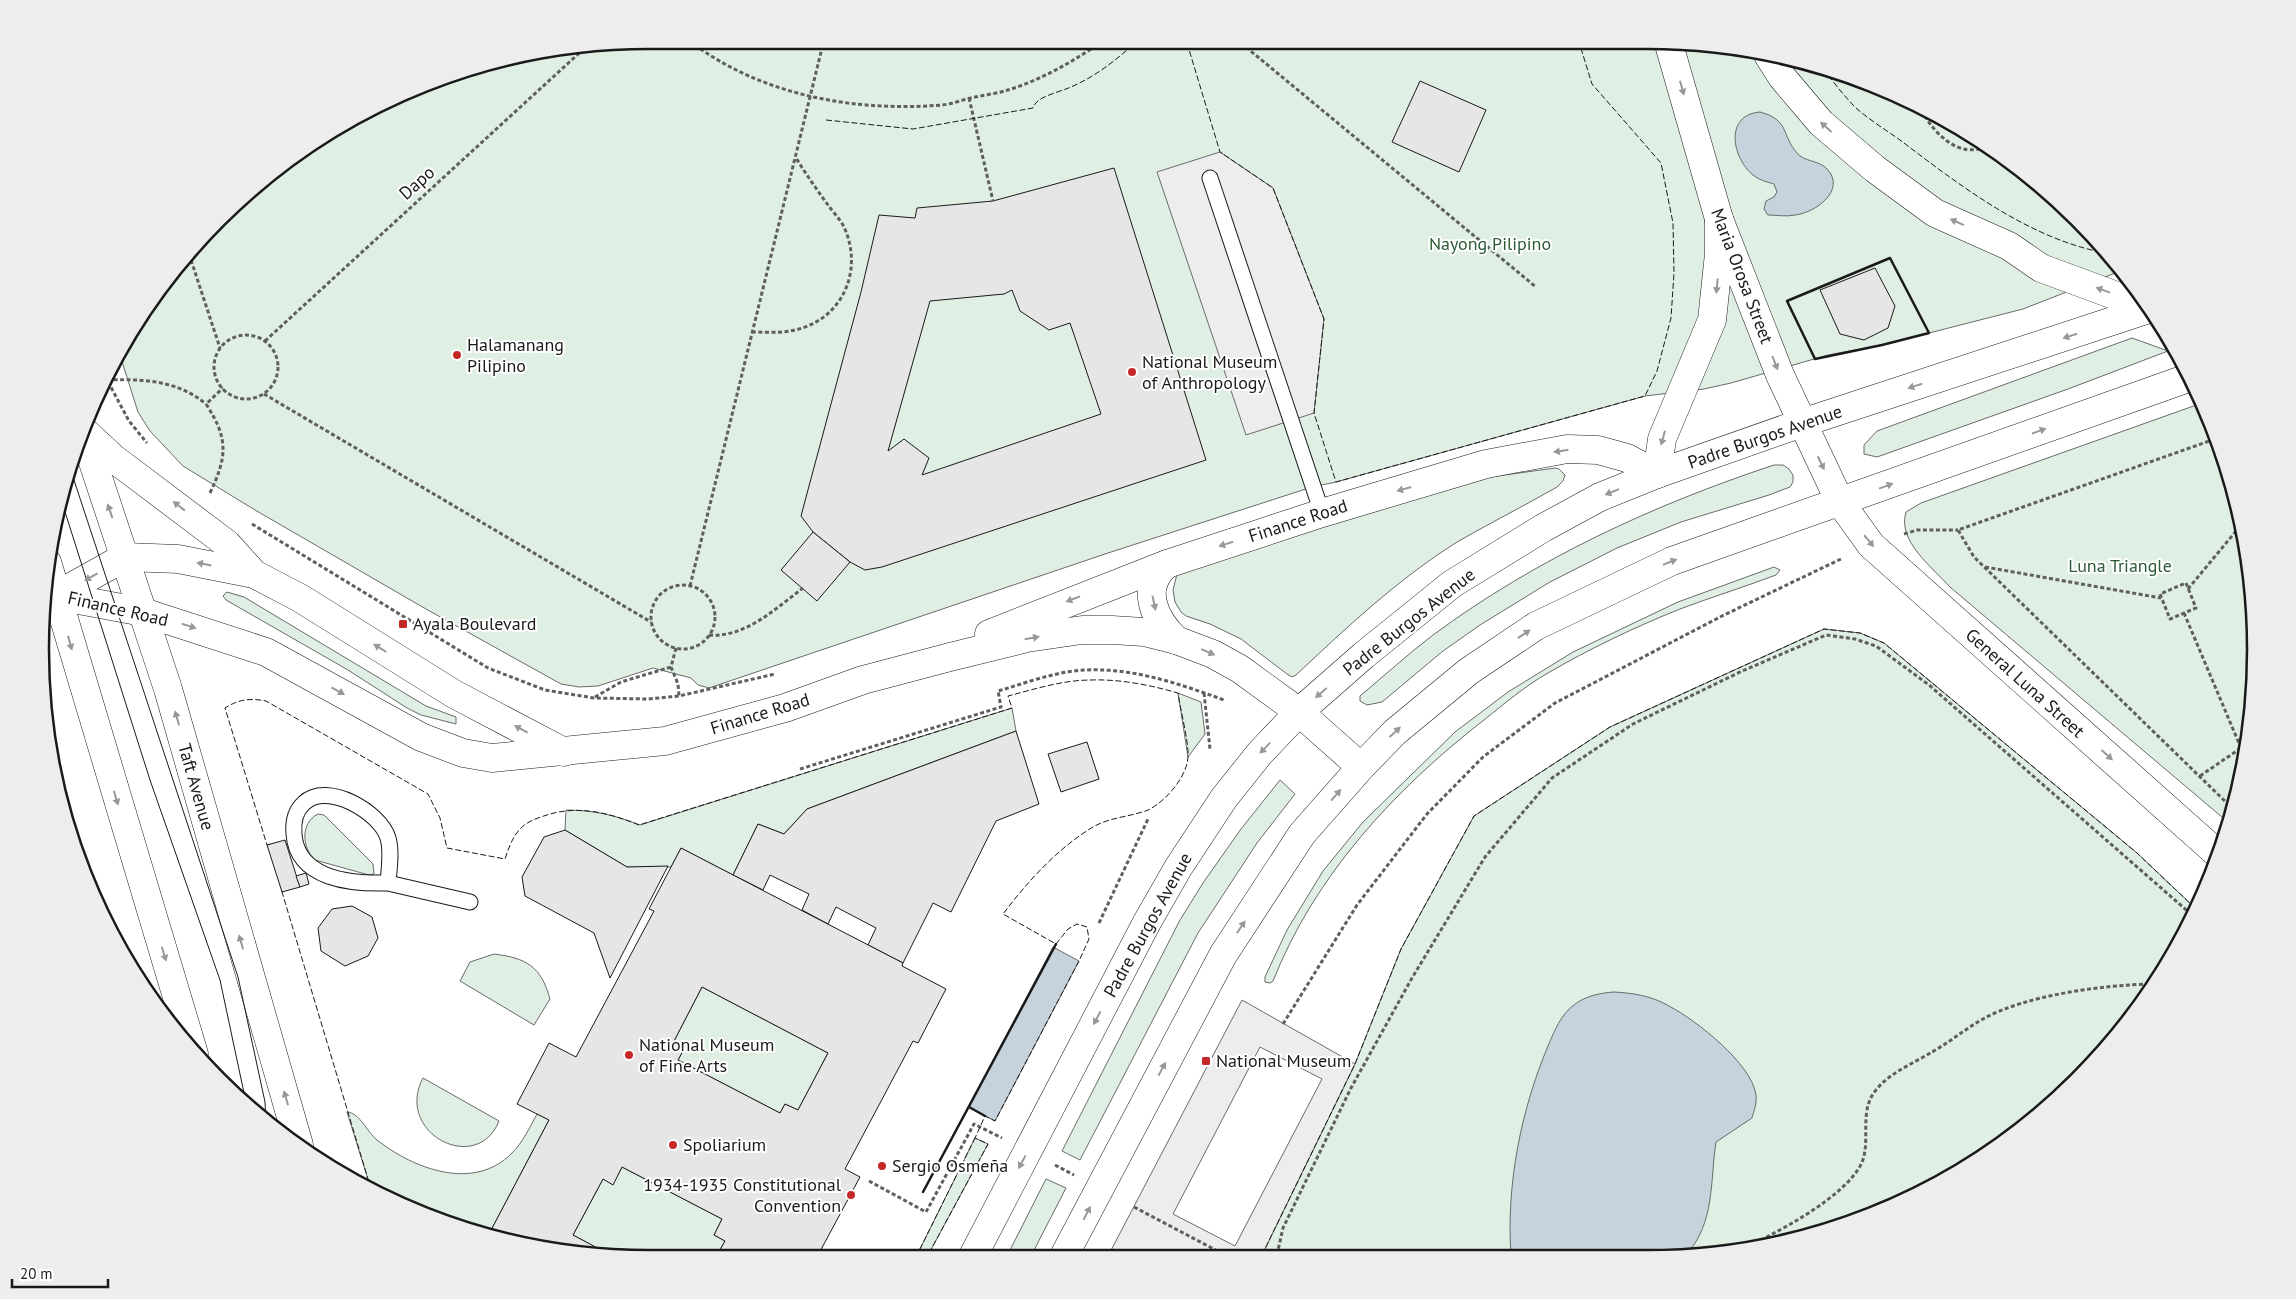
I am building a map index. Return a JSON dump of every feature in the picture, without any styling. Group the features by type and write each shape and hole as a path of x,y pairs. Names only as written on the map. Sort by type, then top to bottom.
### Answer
{"main road":[{"name":"Maria Orosa Street","path":"1670,50 1719,219 1780,375 1840,502"},
{"path":"1772,62 1782,77 1822,123 1875,169 1935,213 2009,246 2041,268 2138,305"},
{"path":"1658,474 1662,439 1712,320 1720,254 1719,219"},
{"name":"Padre Burgos Avenue","path":"975,1250 1178,868 1224,798 1260,753 1299,712 1452,584 1543,528 1600,497 1658,474 1802,423 2143,311"},
{"path":"1067,1250 1223,955 1302,834 1361,767 1395,732 1470,671 1536,626 1672,561 2183,380"},
{"path":"88,436 113,458 228,544 254,574"},
{"name":"Taft Avenue","path":"86,442 168,690 297,1136"},
{"name":"Finance Road","path":"950,657 990,633 1167,564 1322,513 1486,464 1567,449 1598,450 1627,458 1658,474"},
{"name":"General Luna Street","path":"1840,502 1871,545 2213,849"},
{"path":"125,557 178,559 254,574 300,598 454,694 564,752"},
{"name":"Finance Road","path":"51,598 125,557"},
{"path":"1167,564 1158,571 1152,581 1152,594 1158,619 1176,640"},
{"name":"Finance Road","path":"51,598 143,612 266,652 421,737 463,753 492,758 665,741 785,708 864,680 1027,638 1082,630 1144,632 1176,640 1213,654 1240,669 1299,712 1361,767"},
{"path":"51,599 88,706 188,1033"}],"lane":[{"path":"1210,178 1322,513"},
{"path":"388,883 388,838 382,826 373,816 350,801 338,797 326,795 312,797 304,802 299,808 294,825 294,839 306,863 322,874 338,880 361,884 388,883 470,902"}],"path":[{"path":"702,49 736,69 773,85 811,97 877,107 943,104 1008,90 1069,64 1091,49"},
{"path":"690,586 822,49"},
{"path":"1248,49 1536,287"},
{"name":"Dapo","path":"265,341 579,53"},
{"path":"968,98 994,200"},
{"path":"1926,118 1946,140 1965,149 1978,148"},
{"path":"752,332 789,332 802,328 831,312 846,289 851,259 850,246 844,226 796,158"},
{"path":"191,261 220,349"},
{"path":"246,335 265,341 277,358 279,368 276,378 264,394 256,398 238,398 223,388 217,380 214,369 220,349 236,337 246,335"},
{"path":"114,378 142,380 172,385 193,394 206,404 220,430 224,454 219,475 208,497"},
{"path":"110,386 129,421 151,448"},
{"path":"206,404 223,388"},
{"path":"264,394 651,622"},
{"path":"1283,1024 1357,905 1427,814 1483,757 1555,703 1724,615 1871,545 1917,530 1958,530 2210,441"},
{"path":"246,520 488,668 545,690 594,698 648,699 679,696 775,674"},
{"path":"1958,530 1974,557 2227,803"},
{"path":"2188,589 2236,531"},
{"path":"1984,567 2162,598"},
{"path":"2186,583 2196,608 2170,619 2162,598 2160,594 2186,583"},
{"path":"674,586 690,586 700,589 713,605 714,625 709,635 694,646 685,649 676,648 659,639 651,622 654,602 661,594 674,586"},
{"path":"709,635 723,636 735,634 769,614 803,588"},
{"path":"2184,613 2239,744"},
{"path":"1278,1250 1283,1228 1351,1088 1412,978 1484,857 1552,778 1633,724 1740,672 1826,634 1855,638 1876,646 1929,685 2187,911"},
{"path":"676,648 671,667 678,684 679,696"},
{"path":"594,698 620,682 671,667"},
{"path":"800,769 1001,707 998,691 1058,674 1087,670 1122,672 1177,682 1224,700"},
{"path":"1204,693 1210,750"},
{"path":"2200,776 2239,750"},
{"path":"1099,923 1148,819"},
{"path":"1759,1240 1790,1224 1822,1203 1853,1178 1860,1168 1864,1156 1867,1110 1870,1099 1875,1090 1894,1075 1984,1019 2006,1009 2060,994 2092,988 2145,984"},
{"path":"869,1181 926,1212 974,1124 1004,1140"},
{"path":"1051,1163 1075,1175"},
{"path":"1134,1207 1216,1250"}],"green space":[{"name":"Nayong Pilipino","path":"1646,49 1686,50 1725,54 1764,60 1840,81 1876,94 1947,129 2012,173 2043,198 2098,253 2114,273 2023,309 1882,345 1828,355 1731,383 1704,389 1645,396 1336,482 1312,487 1108,553 709,688 698,685 691,678 653,668 598,686 579,687 561,684 426,609 183,466 150,431 138,412 122,362 129,349 173,284 198,253 253,198 284,173 349,129 420,94 494,69 532,60 610,50"},
{"path":"2132,338 2168,351 1877,457 1864,454 1864,445 1877,431"},
{"name":"Luna Triangle","path":"2195,405 2215,456 2227,494 2236,532 2246,610 2246,689 2242,728 2236,767 2223,818 1950,587 1926,562 1911,543 1905,523 1906,512 1921,503"},
{"path":"1774,465 1783,465 1789,469 1793,475 1793,482 1790,487 1681,522 1617,548 1550,582 1480,625 1443,651 1382,702 1367,705 1360,701 1360,696 1433,635 1472,608 1554,558 1640,516"},
{"path":"1555,468 1565,475 1563,481 1557,487 1435,556 1393,588 1292,677 1241,639 1210,624 1186,616 1175,602 1173,590 1177,574 1182,567 1476,479"},
{"path":"1774,567 1780,570 1776,575 1663,616 1612,639 1564,664 1523,689 1451,747 1389,805 1361,837 1311,905 1290,942 1273,981 1270,983 1265,982 1265,977 1287,930 1323,871 1363,822 1455,732 1508,692 1573,652 1678,602"},
{"path":"227,592 244,597 426,706 456,717 456,724 421,715 407,708 348,670 226,600 223,596"},
{"path":"1824,629 1860,633 1884,643 2137,853 2190,904 2167,950 2123,1015 2098,1046 2043,1101 1980,1149 1947,1170 1876,1205 1802,1230 1764,1239 1686,1249 1264,1250 1355,1064 1401,949 1474,816 1610,727"},
{"path":"1178,693 1201,702 1205,734 1188,757"},
{"path":"1012,708 1016,731 807,809 784,834 758,824 733,875 681,848 671,867 627,867 565,830 566,810 603,814 622,818 640,825"},
{"path":"1280,780 1295,794 1257,843 1198,933 1080,1160 1062,1151 1180,920 1241,829"},
{"path":"318,814 324,815 373,864 374,874 369,875 315,860 307,849 305,836 308,823"},
{"path":"494,954 523,961 537,971 542,979 550,999 534,1025 460,981 470,962"},
{"path":"702,987 828,1053 798,1110 785,1104 780,1113 678,1060 684,1049 673,1043"},
{"path":"423,1078 499,1121 488,1137 474,1145 458,1146 442,1141 429,1130 420,1116 417,1098"},
{"path":"347,1112 360,1119 373,1137 408,1160 444,1172 462,1174 480,1172 497,1165 512,1153 523,1139 537,1114 549,1120 492,1229 420,1205 368,1180"},
{"path":"975,1138 988,1144 931,1250 919,1250"},
{"path":"622,1167 722,1219 714,1235 725,1241 720,1250 610,1249 597,1248 573,1235 603,1179 613,1184"},
{"path":"1046,1179 1066,1188 1034,1250 1010,1250"}],"shaded area":[{"path":"1760,112 1770,115 1781,124 1792,146 1800,156 1824,166 1832,177 1833,185 1831,192 1826,199 1811,210 1792,216 1785,216 1768,215 1764,209 1766,201 1774,197 1777,192 1774,184 1763,181 1746,168 1736,148 1735,138 1736,129 1741,121 1749,115"},
{"path":"1220,152 1273,188 1324,319 1314,413 1246,435 1157,172"},
{"path":"1053,947 1079,961 995,1121 969,1107"},
{"path":"1603,993 1628,993 1656,1000 1693,1021 1707,1032 1734,1057 1745,1070 1752,1083 1756,1098 1752,1118 1716,1142 1707,1215 1696,1242 1691,1248 1511,1250 1511,1202 1517,1148 1538,1070 1555,1029 1569,1009 1583,999"},
{"path":"1242,1000 1355,1064 1264,1250 1111,1250","holes":["1260,1047 1322,1079 1235,1246 1173,1214"]}],"building":[{"path":"1420,81 1486,110 1459,172 1392,142"},
{"name":"National Museum of Anthropology","path":"1114,168 1206,460 882,567 865,570 850,562 813,532 801,516 861,292 879,215 915,218 917,208 993,201","holes":["1012,290 1020,311 1049,330 1070,323 1101,414 922,475 929,458 904,439 888,451 930,301 1004,294"]},
{"path":"1875,268 1895,306 1888,328 1864,340 1840,334 1820,290"},
{"path":"813,532 850,562 817,601 781,570"},
{"path":"1016,731 1039,804 996,821 951,912 933,903 903,963 868,945 876,928 836,907 828,924 802,910 809,894 770,875 763,890 733,875 758,824 784,834 807,809"},
{"path":"1087,742 1099,779 1061,792 1048,754"},
{"path":"565,830 627,867 668,866 610,978 594,933 525,896 522,877 544,837"},
{"path":"285,840 300,887 282,892 267,845"},
{"name":"National Museum of Fine Arts","path":"681,848 903,963 902,966 946,989 918,1043 913,1041 845,1169 860,1177 821,1250 720,1250 725,1241 714,1235 722,1219 622,1167 613,1185 603,1179 573,1235 597,1248 532,1239 492,1229 549,1120 517,1104 549,1043 576,1057 654,911 649,909","holes":["702,987 828,1053 798,1110 785,1104 780,1113 678,1060 684,1049 673,1043"]},
{"path":"306,873 309,884 300,887 296,876"},
{"path":"352,906 372,917 378,938 368,956 345,966 321,951 318,928 332,909"}],"tram line":[{"path":"74,479 238,977 265,1111"},
{"path":"65,511 150,780 220,980 244,1092"}],"fence":[{"path":"826,120 913,129 1033,108 1042,98 1076,85 1094,75 1128,49"},
{"path":"1189,49 1220,152 1273,188 1324,319 1314,413 1336,482 1645,396 1657,371 1671,318 1674,273 1673,223 1661,163 1592,84 1581,49"},
{"path":"1830,78 1860,112 1974,194 1999,210 2052,237 2095,250"},
{"path":"1264,1250 1355,1064 1401,949 1474,816 1610,727 1824,629 1860,633 1884,643 2137,853 2190,904"},
{"path":"270,844 267,845 225,708 245,700 266,701 428,794 440,818 447,848 505,859 518,831 527,823 541,817 554,813 579,810 603,813 639,825 1012,708 1008,696 1039,688 1081,680 1113,680 1157,687 1178,693 1188,757 1184,773 1174,788 1161,801 1148,810 1106,821 1080,835 1044,866 1003,914 1056,944 1068,929 1077,924 1087,927 1089,939 995,1121 985,1116 975,1138 988,1144 931,1250"},
{"path":"283,892 368,1180"},
{"path":"919,1250 975,1138"}],"wall":[{"path":"1890,258 1929,333 1815,359 1787,301 1890,258"},
{"path":"923,1192 1056,944"},
{"path":"969,1107 985,1116"}],"place":[{"name":"Halamanang Pilipino","path":"457,355"},
{"name":"National Museum of Anthropology","path":"1132,372"},
{"name":"Ayala Boulevard","path":"403,624"},
{"name":"National Museum of Fine Arts","path":"629,1055"},
{"name":"National Museum","path":"1206,1061"},
{"name":"Spoliarium","path":"673,1145"},
{"name":"Sergio Osmeña","path":"882,1166"},
{"name":"1934-1935 Constitutional Convention","path":"851,1195"}]}
